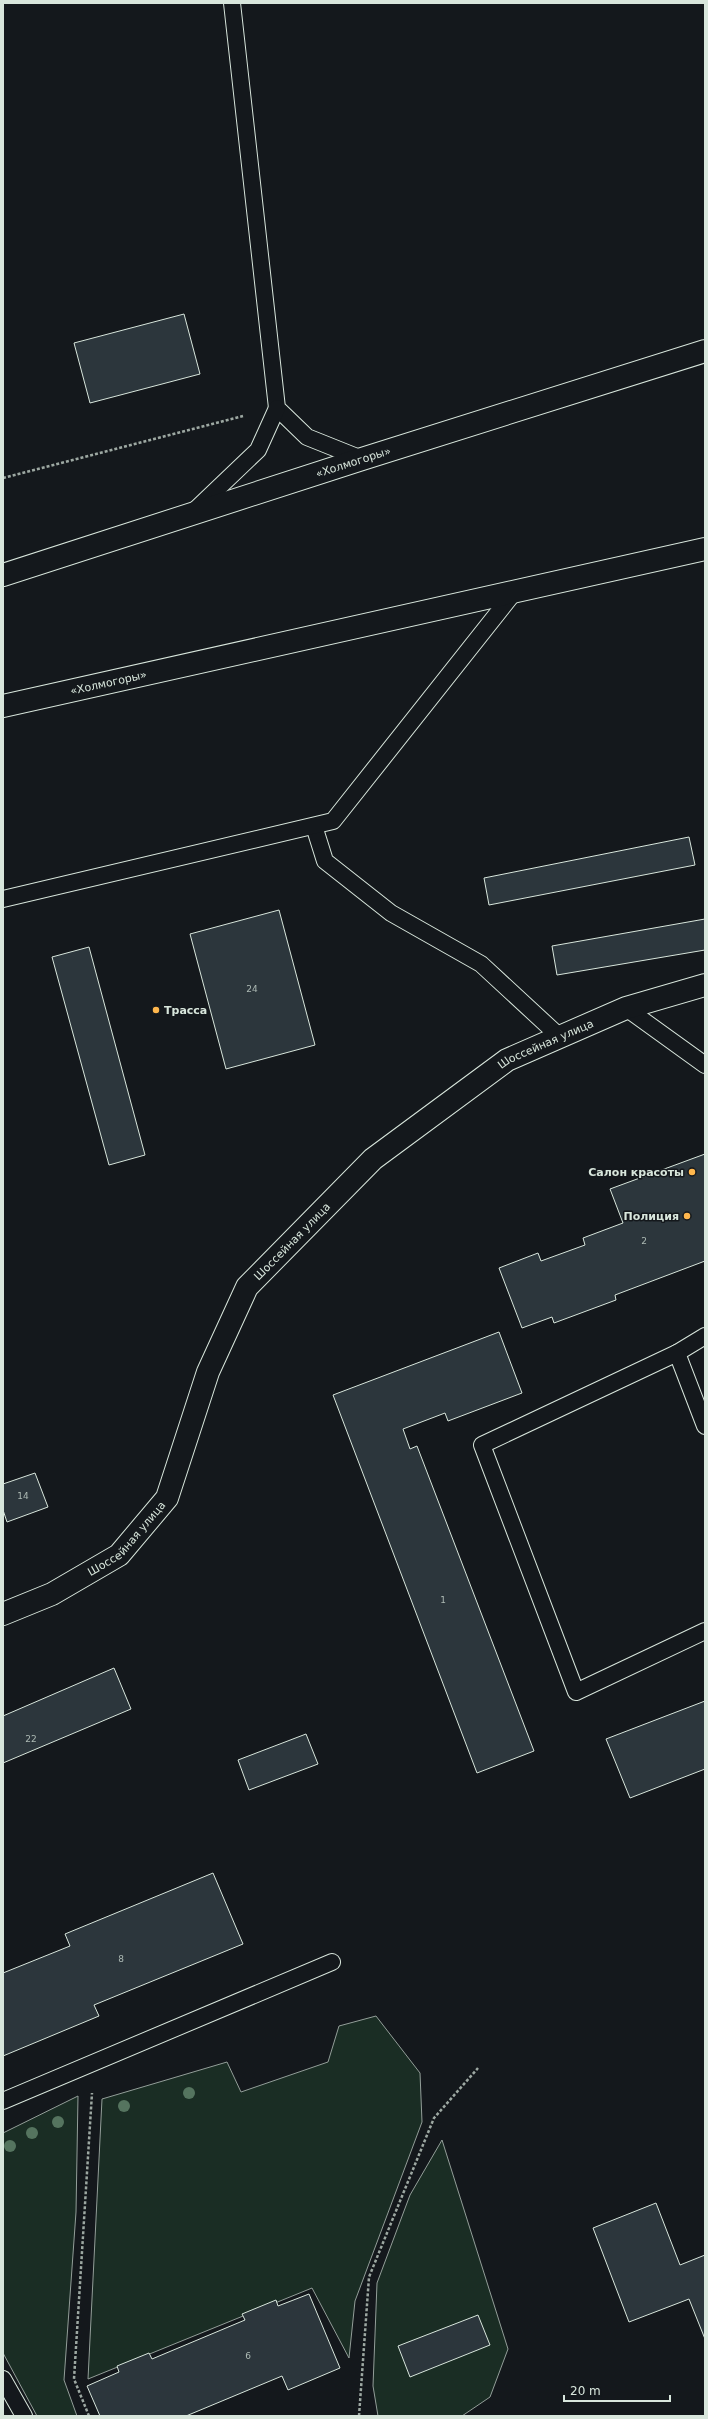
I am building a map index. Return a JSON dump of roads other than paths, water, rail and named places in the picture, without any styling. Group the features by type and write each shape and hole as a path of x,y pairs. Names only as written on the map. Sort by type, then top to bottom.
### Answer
{"main road":[{"name":"«Холмогоры»","path":"3,575 362,458 705,351"},
{"name":"«Холмогоры»","path":"3,706 516,590 705,549"},
{"name":"Шоссейная улица","path":"3,1614 52,1594 118,1555 167,1498 208,1372 247,1287 373,1159 507,1060 626,1008 705,985"}],"lane":[{"path":"190,514 258,450 277,408 232,3"},
{"path":"277,408 307,437 362,458"},
{"path":"3,899 333,821 516,590"},
{"path":"314,826 325,861 391,913 481,964 560,1037"},
{"path":"626,1008 705,1066"},
{"path":"705,1336 677,1353 482,1445 576,1692 705,1631"},
{"path":"677,1353 705,1426"},
{"path":"3,2101 332,1962"},
{"path":"3,2379 24,2416"}],"place":[{"name":"Трасса","path":"156,1010"},
{"name":"Салон красоты","path":"692,1172"},
{"name":"Полиция","path":"687,1216"}]}
